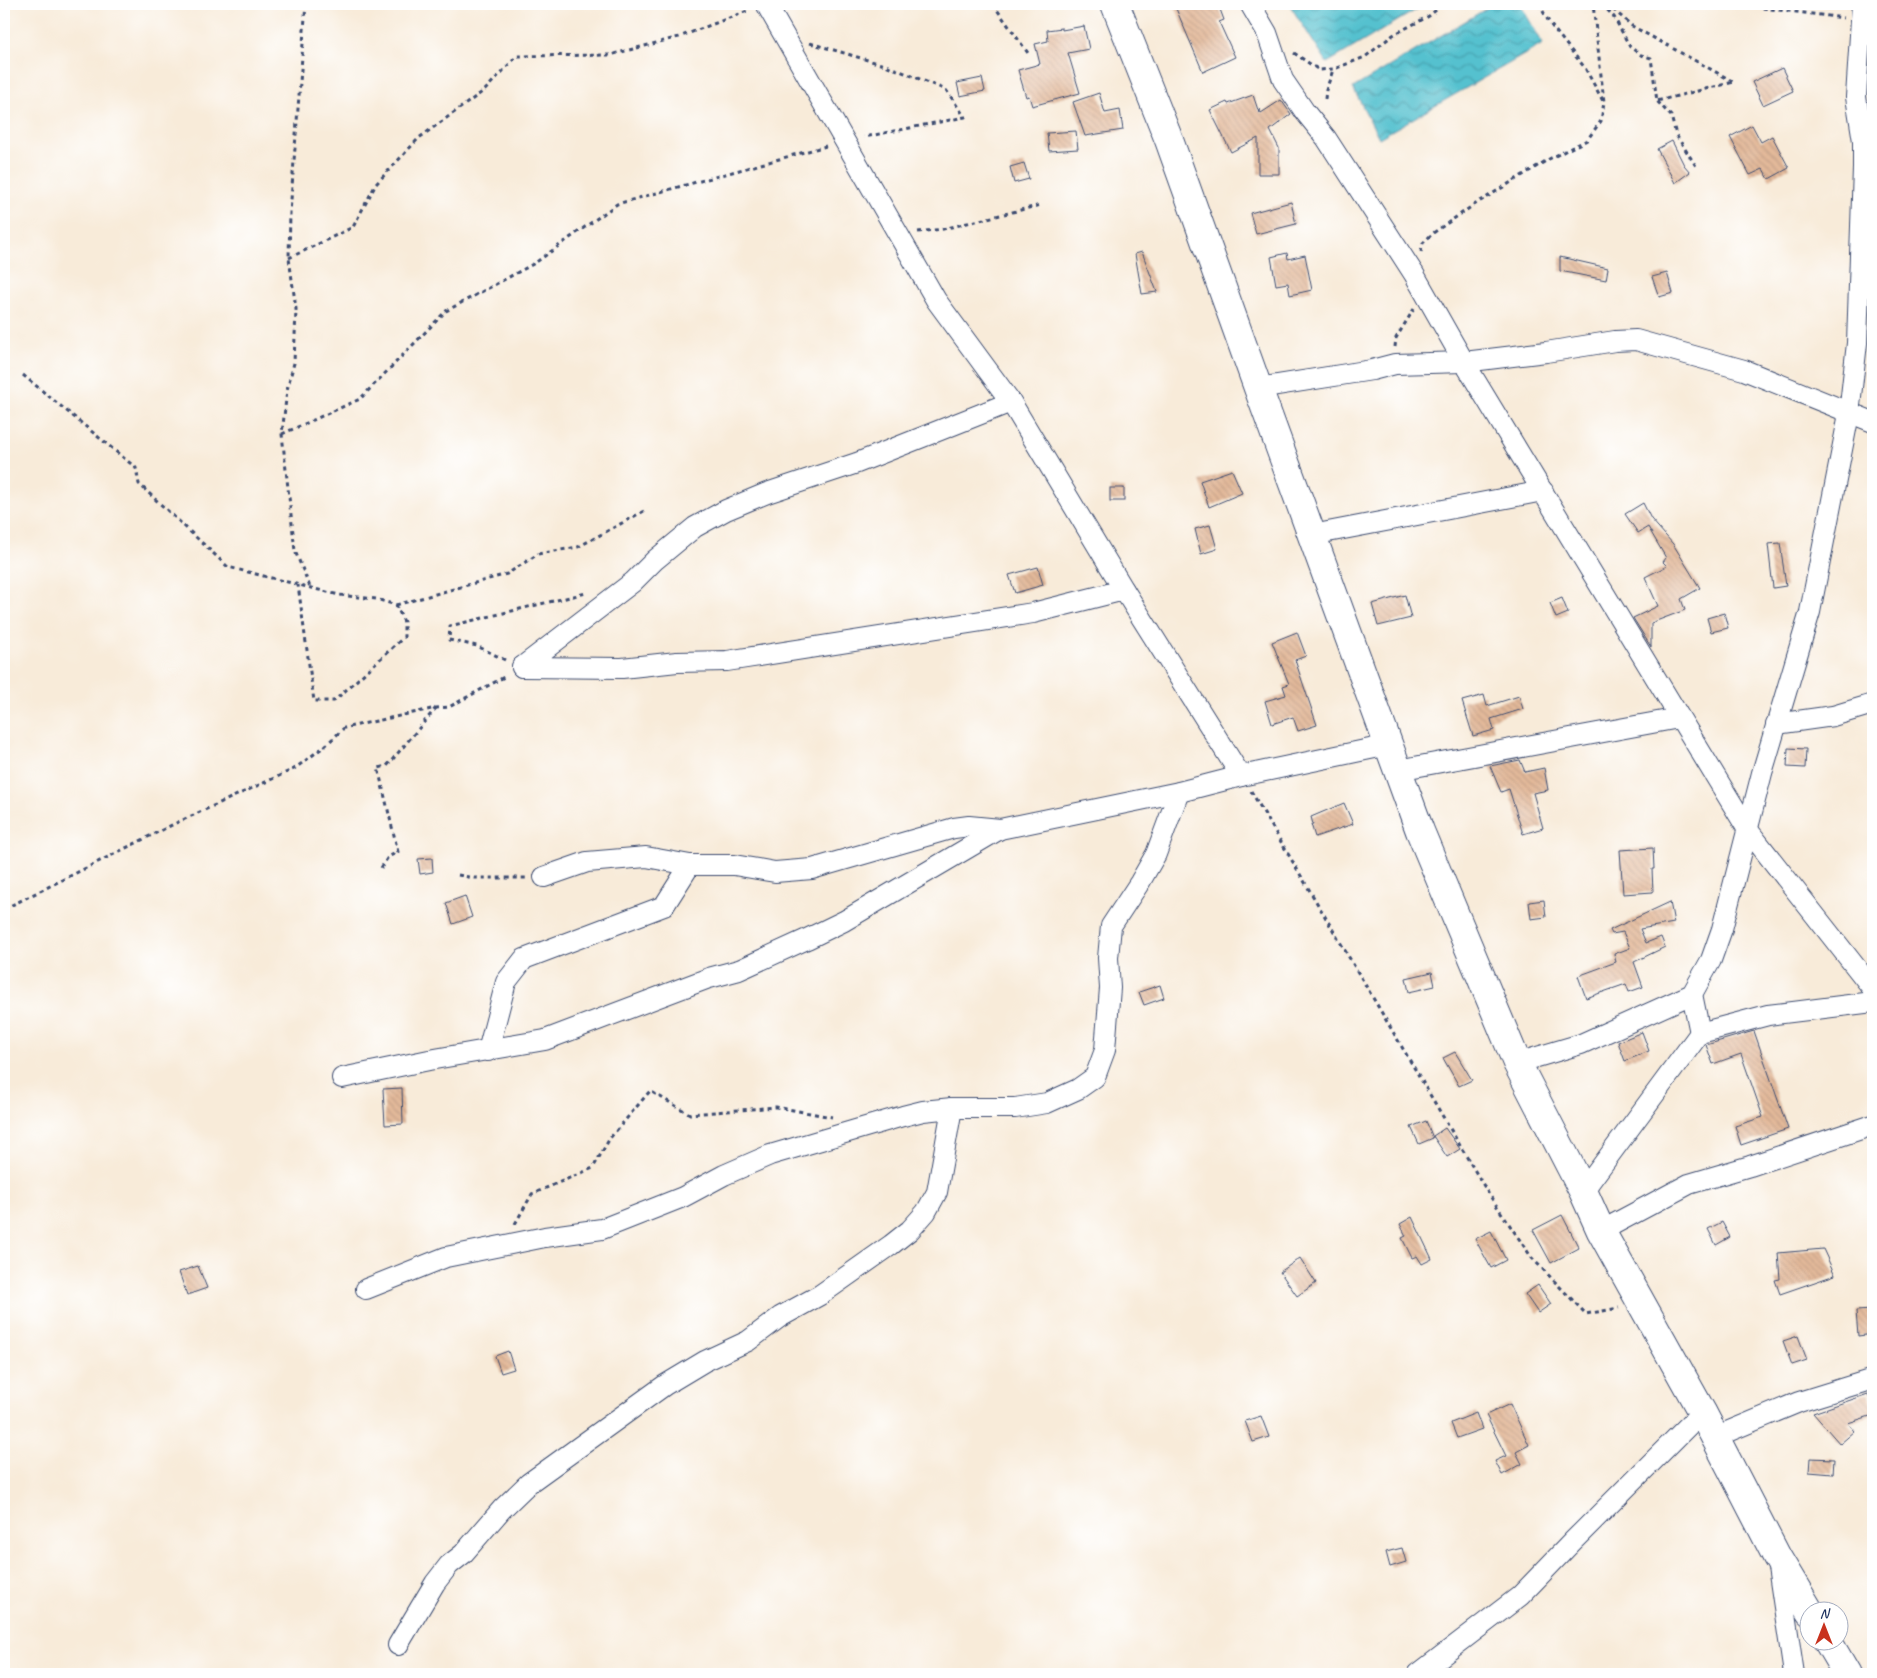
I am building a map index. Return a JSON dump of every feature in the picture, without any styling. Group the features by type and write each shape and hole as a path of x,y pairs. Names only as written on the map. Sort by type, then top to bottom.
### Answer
{"main road":[{"path":"1116,4 1169,140 1420,831 1517,1063 1583,1191 1601,1231 1702,1412 1777,1557 1803,1600"},
{"path":"1833,1650 1847,1674"}],"street":[{"path":"766,4 936,300 1011,402 1124,590 1242,776"},
{"path":"1250,4 1267,33 1283,80 1326,138 1420,284 1464,362 1748,830 1873,989"},
{"path":"1517,1063 1582,1044 1692,994 1711,960 1722,929 1776,724 1810,612 1865,340 1863,140 1856,97 1862,12"},
{"path":"1258,388 1372,370 1395,364 1464,362 1614,341 1636,340 1744,370 1872,422 1873,441"},
{"path":"522,667 633,582 655,560 702,523 726,510 767,493 857,464 1011,402"},
{"path":"1312,536 1543,491"},
{"path":"522,667 622,668 677,662 727,661 942,629 1033,613 1124,590"},
{"path":"1776,724 1833,716 1873,704"},
{"path":"544,877 587,862 612,858 646,857 690,865 734,865 775,872 812,869 954,828 969,826 1000,829 1179,792 1242,776 1679,718"},
{"path":"366,1289 446,1257 602,1228 683,1197 724,1175 770,1155 903,1116 923,1111 952,1108 1015,1108 1047,1103 1078,1089 1094,1076 1106,1050 1110,988 1108,958 1112,926 1156,854 1179,792"},
{"path":"342,1078 429,1060 545,1040 709,978 739,970 844,921 1000,829"},
{"path":"488,1051 506,982 524,959 664,906 690,865"},
{"path":"1692,994 1700,1033"},
{"path":"1583,1191 1700,1033 1768,1015 1873,1002"},
{"path":"398,1645 435,1583 502,1509 529,1483 665,1385 704,1361 748,1341 780,1317 820,1295 892,1246 910,1230 926,1212 938,1192 952,1108"},
{"path":"1601,1231 1689,1184 1873,1125"},
{"path":"1715,1437 1799,1402 1873,1379"},
{"path":"1418,1674 1520,1596 1702,1412"},
{"path":"1777,1557 1794,1674"}],"path":[{"path":"306,4 290,212 289,258 296,309 294,363 287,390 282,434 295,551 310,588"},
{"path":"289,258 353,227 376,184 419,138 485,90 517,56 610,55 679,37 766,4"},
{"path":"992,4 1028,53"},
{"path":"1267,33 1319,70 1334,69 1366,57 1393,35 1429,16 1443,4"},
{"path":"1539,4 1550,24 1585,68 1604,102"},
{"path":"1395,364 1396,338 1416,305 1420,284 1418,263 1423,243 1474,205 1549,159 1587,140 1601,121 1604,102 1593,4"},
{"path":"1602,4 1614,17 1630,47 1641,55 1651,58 1657,100 1671,116 1676,135 1696,166"},
{"path":"1607,4 1632,26 1734,82 1657,100"},
{"path":"1730,4 1862,12"},
{"path":"282,434 360,399 446,311 535,263 617,204 845,141 964,116 946,90 888,66 783,35"},
{"path":"1325,99 1326,90 1334,69"},
{"path":"898,234 943,229 1041,204"},
{"path":"23,375 136,468 139,484 228,567 339,595 376,599 396,605 507,574 538,554 578,547 644,511"},
{"path":"298,585 314,701 334,701 404,637 404,622 396,605"},
{"path":"522,667 477,646 449,640 450,626 594,591"},
{"path":"4,909 176,823 294,769 325,746 344,728 436,708 449,707 522,667"},
{"path":"381,868 388,857 398,852 378,768 387,766 436,708"},
{"path":"1242,776 1488,1193 1532,1258 1586,1314 1642,1304"},
{"path":"458,875 508,879 544,877"},
{"path":"503,1247 532,1194 593,1168 610,1138 650,1091 690,1114 776,1107 835,1118"}],"water":[{"path":"1289,4 1426,4 1327,63"},
{"path":"1494,4 1520,4 1543,44 1379,138 1353,88"}],"building":[{"path":"1174,4 1218,4 1224,20 1219,22 1235,57 1203,72"},
{"path":"1084,26 1089,49 1068,53 1080,93 1032,106 1029,96 1026,97 1018,70 1040,64 1035,44 1048,41 1047,30 1062,28 1062,30"},
{"path":"1782,68 1793,91 1763,105 1752,82"},
{"path":"982,78 985,91 960,96 957,83"},
{"path":"1099,93 1105,113 1120,110 1123,130 1085,136 1073,102"},
{"path":"1253,95 1259,113 1259,109 1261,113 1281,100 1291,114 1270,130 1279,148 1279,174 1258,174 1258,138 1231,152 1210,110 1227,102 1228,104"},
{"path":"1752,125 1761,142 1772,136 1789,168 1769,179 1763,169 1750,175 1730,137"},
{"path":"1076,131 1078,149 1049,151 1047,133"},
{"path":"1672,141 1684,165 1690,172 1675,183 1657,149"},
{"path":"1024,163 1029,179 1014,183 1010,167"},
{"path":"1291,202 1296,224 1256,234 1250,213"},
{"path":"1142,252 1157,292 1142,294 1135,254"},
{"path":"1287,253 1288,259 1305,255 1312,290 1290,295 1288,283 1276,285 1271,257"},
{"path":"1560,257 1608,268 1606,280 1560,271"},
{"path":"1667,273 1673,293 1659,297 1652,277"},
{"path":"1232,470 1242,493 1209,507 1200,481"},
{"path":"1110,488 1124,488 1124,501 1110,501"},
{"path":"1643,503 1651,519 1673,544 1700,588 1681,599 1685,610 1651,623 1651,647 1633,618 1658,606 1645,577 1667,566 1663,562 1666,558 1648,527 1638,533 1625,514"},
{"path":"1210,525 1217,549 1201,554 1195,529"},
{"path":"1780,543 1786,586 1773,588 1768,544"},
{"path":"1038,567 1043,585 1015,593 1009,575"},
{"path":"1405,595 1411,618 1378,626 1372,604"},
{"path":"1562,598 1568,613 1556,618 1550,603"},
{"path":"1724,613 1728,628 1711,632 1707,618"},
{"path":"1297,632 1306,656 1295,660 1317,725 1298,731 1293,717 1272,724 1265,701 1286,695 1283,686 1289,684 1272,642"},
{"path":"1484,695 1487,706 1519,696 1523,709 1491,719 1494,730 1473,736 1462,701"},
{"path":"1788,748 1806,749 1805,768 1787,767"},
{"path":"1520,760 1525,772 1544,768 1548,790 1533,793 1543,828 1523,834 1509,789 1501,792 1490,766"},
{"path":"1344,803 1353,824 1315,837 1311,817"},
{"path":"1653,848 1653,892 1623,894 1620,850"},
{"path":"432,858 433,872 420,874 418,859"},
{"path":"465,896 472,917 453,924 446,903"},
{"path":"1544,900 1546,917 1531,919 1529,902"},
{"path":"1670,902 1674,923 1640,929 1646,943 1661,937 1665,947 1634,962 1643,987 1629,992 1626,984 1586,998 1578,976 1616,962 1614,954 1630,948 1623,932 1612,934 1610,930"},
{"path":"1432,972 1435,986 1409,992 1406,978"},
{"path":"1160,985 1164,998 1144,1005 1139,992"},
{"path":"1754,1031 1788,1129 1741,1145 1735,1126 1763,1117 1741,1054 1713,1064 1706,1045"},
{"path":"1642,1032 1649,1051 1625,1061 1618,1042"},
{"path":"1455,1052 1472,1080 1459,1086 1443,1058"},
{"path":"402,1088 403,1124 385,1125 383,1089"},
{"path":"1426,1121 1433,1138 1419,1144 1411,1127"},
{"path":"1445,1128 1460,1149 1447,1157 1433,1136"},
{"path":"1562,1215 1579,1248 1551,1263 1533,1230"},
{"path":"1412,1217 1432,1259 1422,1264 1417,1256 1412,1258 1402,1238 1406,1236 1400,1224"},
{"path":"1722,1222 1730,1237 1716,1245 1708,1229"},
{"path":"1491,1231 1506,1260 1491,1268 1475,1239"},
{"path":"1823,1249 1835,1275 1780,1294 1775,1280 1780,1279 1778,1253"},
{"path":"1300,1258 1316,1283 1297,1296 1280,1272"},
{"path":"198,1266 207,1288 187,1295 179,1272"},
{"path":"1538,1285 1551,1304 1538,1313 1525,1294"},
{"path":"1872,1310 1873,1334 1858,1336 1856,1311"},
{"path":"1798,1336 1807,1360 1792,1365 1783,1341"},
{"path":"508,1351 514,1369 501,1373 495,1356"},
{"path":"1868,1394 1873,1415 1848,1423 1855,1431 1840,1444 1813,1413"},
{"path":"1510,1404 1529,1445 1516,1452 1522,1464 1502,1475 1495,1461 1506,1456 1486,1415"},
{"path":"1476,1413 1482,1429 1457,1438 1451,1423"},
{"path":"1261,1416 1269,1437 1253,1442 1245,1421"},
{"path":"1810,1458 1834,1459 1833,1474 1809,1472"},
{"path":"1402,1548 1406,1562 1390,1567 1386,1552"}]}
